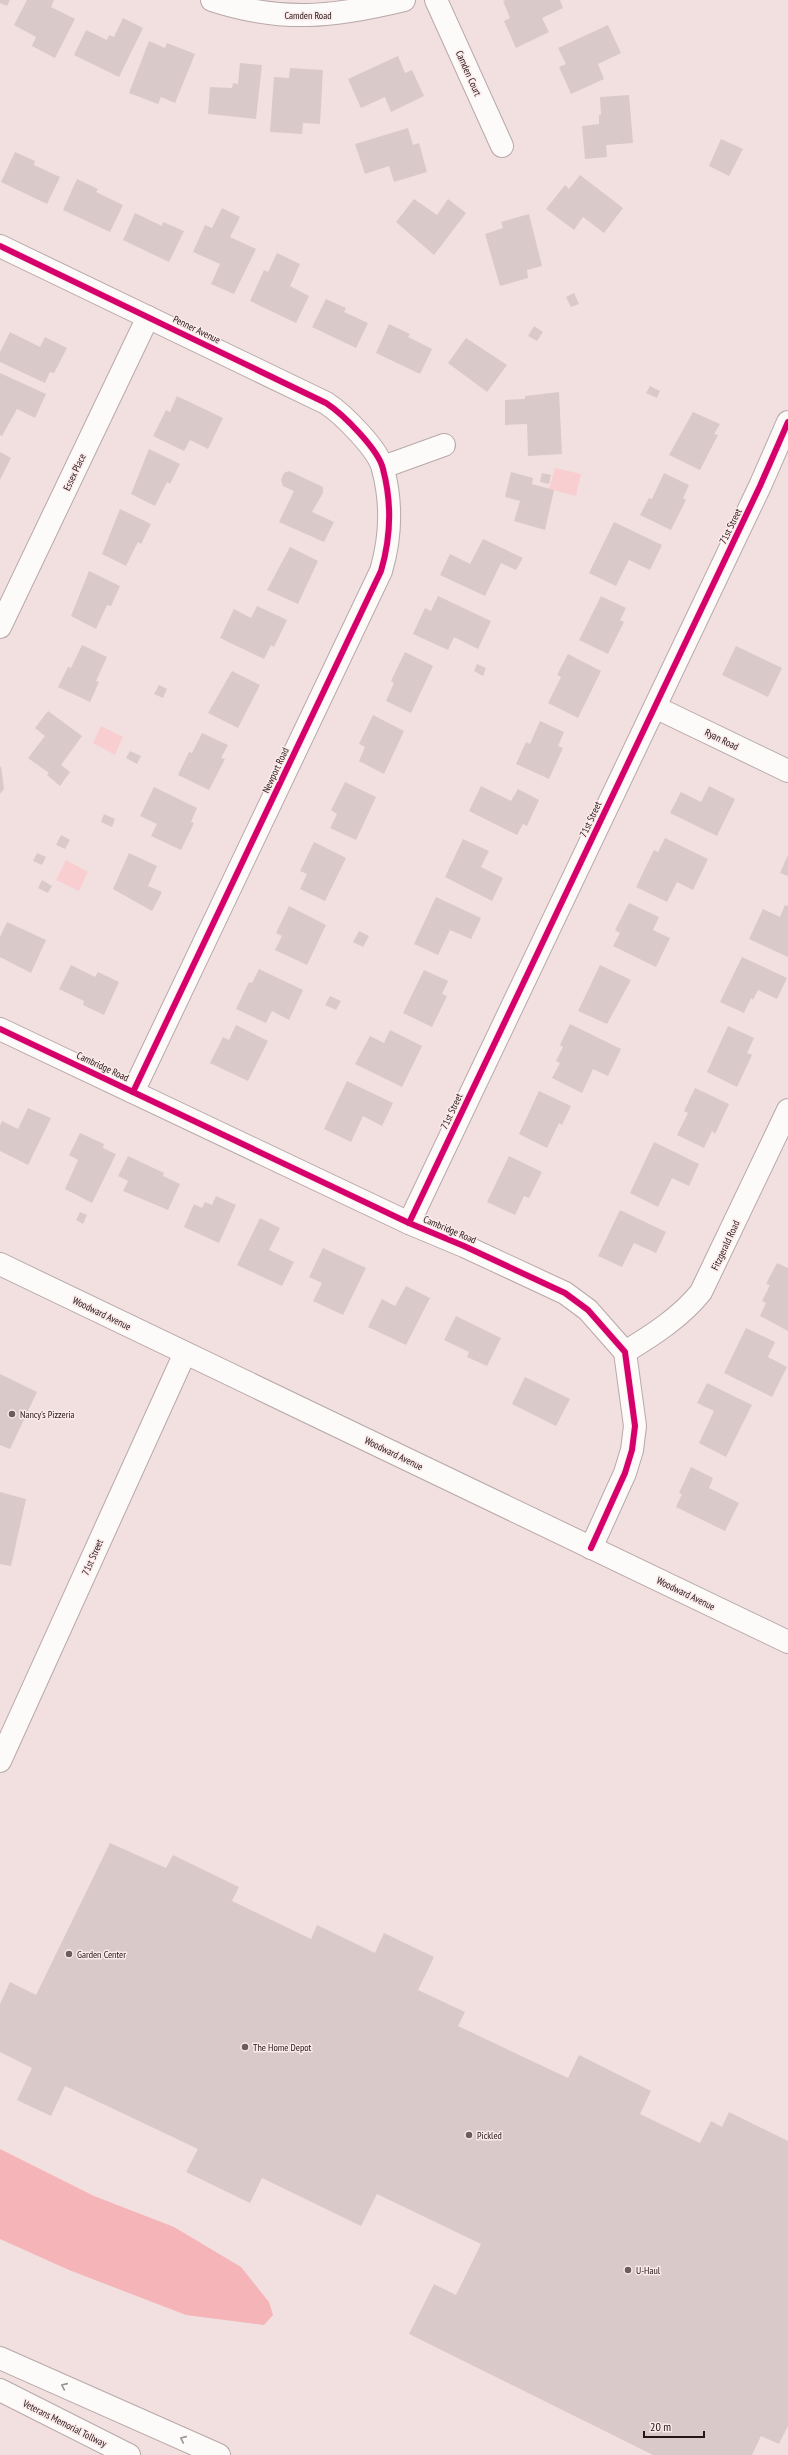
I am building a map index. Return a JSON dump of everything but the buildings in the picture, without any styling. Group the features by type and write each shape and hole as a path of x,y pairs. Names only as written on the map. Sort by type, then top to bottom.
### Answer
{"main road":[{"name":"Camden Road","path":"212,0 235,7 292,16 348,13 404,0"},
{"name":"Camden Court","path":"436,0 502,146"},
{"name":"Penner Avenue","path":"0,246 326,403 348,419 371,449"},
{"name":"Essex Place","path":"0,627 148,317"},
{"name":"71st Street","path":"409,1223 787,429"},
{"path":"383,467 444,445"},
{"name":"Newport Road","path":"133,1092 381,571 390,530 383,467 371,449"},
{"name":"Ryan Road","path":"655,707 788,771"},
{"name":"Cambridge Road","path":"0,1029 409,1223 464,1246 565,1293 588,1310 625,1352"},
{"name":"Fitzgerald Road","path":"625,1352 651,1337 691,1304 701,1292 709,1280 788,1110"},
{"name":"Woodward Avenue","path":"0,1264 788,1642"},
{"path":"591,1548 625,1473 632,1450 635,1426 625,1352"},
{"name":"71st Street","path":"2,1753 185,1353"},
{"path":"0,2358 219,2455"},
{"name":"Veterans Memorial Tollway","path":"0,2390 129,2455"}],"shaded area":[{"path":"555,468 581,474 576,496 549,489"},
{"path":"101,726 123,737 115,755 93,743"},
{"path":"66,860 88,872 79,891 56,880"},
{"path":"0,2149 94,2196 174,2227 241,2267 269,2302 273,2315 264,2325 186,2315 69,2270 0,2239"}],"cycle path":[{"path":"0,246 326,403 342,415 375,452 383,469 388,494 389,520 387,546 381,571 133,1092"},
{"path":"409,1223 760,486 788,422"},
{"path":"0,1029 409,1223 464,1246 565,1293 588,1310 625,1352 635,1426 632,1450 625,1473 591,1548"}],"place":[{"name":"Nancy's Pizzeria","path":"12,1414"},
{"name":"Garden Center","path":"69,1954"},
{"name":"The Home Depot","path":"245,2047"},
{"name":"Pickled","path":"469,2135"},
{"name":"U-Haul","path":"628,2270"}]}
